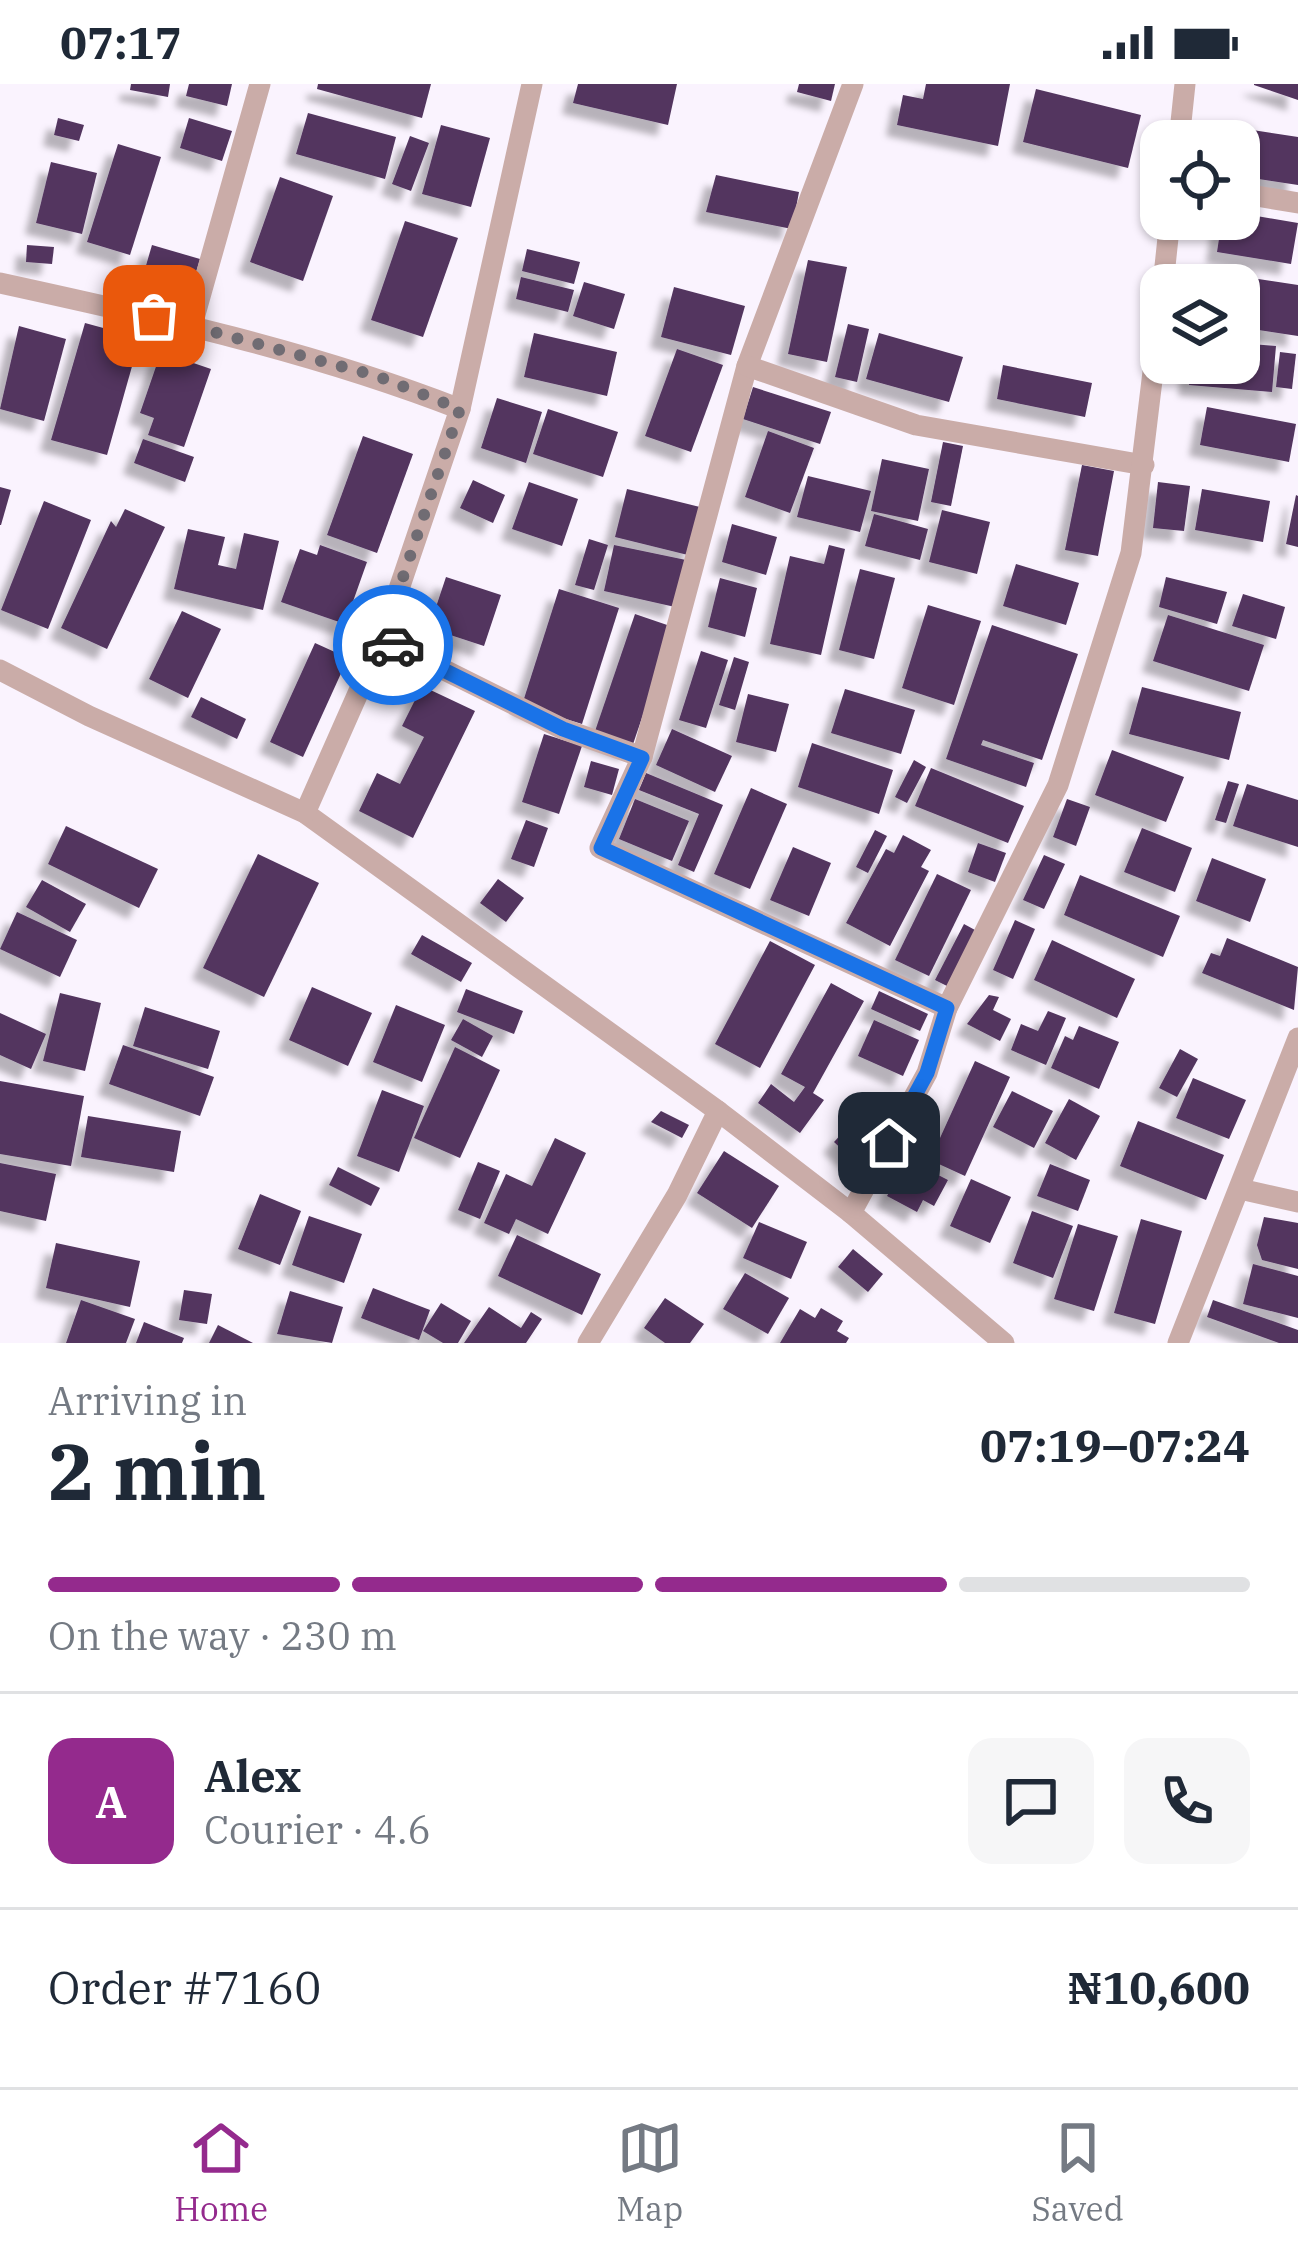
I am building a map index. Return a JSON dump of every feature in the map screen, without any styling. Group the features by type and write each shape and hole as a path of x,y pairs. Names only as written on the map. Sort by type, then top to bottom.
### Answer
{"street":[{"path":"193,325 260,84"},
{"path":"305,813 382,639 460,409 532,84"},
{"path":"853,84 747,366 642,758 601,848 947,1008"},
{"path":"1181,120 1185,84"},
{"path":"1260,197 1298,203"},
{"path":"0,283 193,325 377,376 460,409"},
{"path":"747,366 916,424 1144,465"},
{"path":"851,1213 927,1073 947,1008 1058,785 1132,554 1153,384"},
{"path":"382,639 563,729 642,758"},
{"path":"0,670 305,813 718,1111 851,1213 1004,1343"},
{"path":"1178,1343 1298,1038"},
{"path":"588,1343 677,1195 718,1111"},
{"path":"1240,1189 1298,1202"}],"building":[{"path":"131,84 170,84 168,97 130,90"},
{"path":"189,84 232,84 227,106 186,96"},
{"path":"318,84 431,84 422,118 317,89"},
{"path":"578,84 677,84 668,125 573,103"},
{"path":"799,84 835,84 831,101 797,92"},
{"path":"926,84 1010,84 998,146 897,125 903,95 923,99"},
{"path":"1254,84 1298,84 1298,100 1254,85"},
{"path":"1036,89 1141,115 1128,168 1023,142"},
{"path":"308,113 396,137 385,179 296,154"},
{"path":"58,118 84,125 79,141 54,135"},
{"path":"189,118 232,131 222,161 180,148"},
{"path":"441,125 490,138 471,207 422,194"},
{"path":"1260,131 1298,137 1298,185 1260,179"},
{"path":"410,136 429,143 411,191 392,184"},
{"path":"118,144 161,157 130,255 87,242"},
{"path":"51,162 97,173 82,234 36,223"},
{"path":"716,175 799,192 792,229 706,212"},
{"path":"280,177 333,196 303,281 250,262"},
{"path":"1260,217 1298,223 1291,264 1217,252 1219,240 1260,240"},
{"path":"405,221 458,238 423,337 371,320"},
{"path":"27,245 54,247 52,264 26,262"},
{"path":"152,245 200,259 188,300 140,286"},
{"path":"527,249 580,262 574,284 522,271"},
{"path":"808,260 847,267 827,362 788,354"},
{"path":"521,277 574,290 568,312 516,299"},
{"path":"1260,279 1298,285 1298,336 1260,330"},
{"path":"584,282 625,294 614,329 573,316"},
{"path":"674,287 745,306 731,355 661,337"},
{"path":"85,323 140,338 107,455 51,440"},
{"path":"848,324 869,329 857,382 835,377"},
{"path":"19,326 66,339 44,421 0,409"},
{"path":"534,333 617,352 607,396 524,377"},
{"path":"879,333 963,357 949,402 866,379"},
{"path":"1260,345 1276,346 1272,392 1189,385 1260,384"},
{"path":"677,349 723,365 691,452 645,436"},
{"path":"161,352 211,369 184,447 148,435 154,418 140,413"},
{"path":"1280,352 1296,354 1292,389 1276,387"},
{"path":"1003,365 1092,383 1085,417 997,399"},
{"path":"753,387 831,412 820,444 743,419"},
{"path":"497,398 542,412 526,463 481,448"},
{"path":"1207,407 1296,424 1289,462 1200,445"},
{"path":"548,409 618,432 603,477 533,454"},
{"path":"768,431 814,448 790,513 745,497"},
{"path":"363,436 413,454 377,553 327,535"},
{"path":"143,439 194,457 185,482 134,463"},
{"path":"943,442 963,446 951,506 931,502"},
{"path":"882,459 929,469 918,521 871,511"},
{"path":"1082,465 1114,471 1098,556 1065,550"},
{"path":"808,476 871,491 860,532 797,517"},
{"path":"473,480 505,495 493,523 460,508"},
{"path":"529,482 578,499 562,546 512,529"},
{"path":"1158,482 1190,486 1184,531 1153,528"},
{"path":"0,487 11,490 1,525 0,525"},
{"path":"627,489 704,508 692,556 615,537"},
{"path":"1202,489 1270,501 1263,542 1195,530"},
{"path":"1298,496 1298,547 1286,544"},
{"path":"44,501 91,520 48,629 1,610"},
{"path":"125,509 165,527 107,649 61,628 111,521 116,527"},
{"path":"942,510 990,522 977,574 929,562"},
{"path":"874,514 928,529 920,560 865,546"},
{"path":"732,524 777,537 766,575 722,562"},
{"path":"188,529 225,537 218,565 236,569 244,533 279,541 263,610 174,589"},
{"path":"589,539 608,545 594,590 575,585"},
{"path":"320,545 367,562 345,624 281,602 300,549 317,555"},
{"path":"614,545 686,560 675,607 604,591"},
{"path":"829,545 845,549 821,655 770,644 790,556 824,564"},
{"path":"1016,564 1079,583 1066,625 1003,606"},
{"path":"860,569 895,578 874,659 839,650"},
{"path":"446,577 501,595 484,646 429,628"},
{"path":"1166,577 1227,592 1217,624 1159,607"},
{"path":"720,578 757,588 745,637 708,627"},
{"path":"559,589 619,608 582,724 522,705"},
{"path":"1243,594 1285,607 1276,639 1232,626"},
{"path":"928,605 981,621 954,705 902,688"},
{"path":"182,611 221,629 188,698 149,679"},
{"path":"635,614 673,627 631,750 593,737"},
{"path":"1168,615 1264,645 1249,691 1153,661"},
{"path":"992,625 1078,654 1042,760 983,740 981,745 1034,763 1026,787 946,759"},
{"path":"315,643 348,658 303,757 270,742"},
{"path":"701,651 728,660 706,728 679,720"},
{"path":"734,657 749,662 735,710 719,705"},
{"path":"422,686 475,711 413,838 359,811 377,773 400,784 424,737 402,726"},
{"path":"1142,687 1241,712 1229,760 1129,734"},
{"path":"845,689 915,710 901,754 831,733"},
{"path":"748,694 789,704 776,752 736,742"},
{"path":"201,697 246,719 237,739 191,717"},
{"path":"672,729 732,756 715,792 656,765"},
{"path":"544,734 582,746 559,814 522,802"},
{"path":"812,743 893,770 879,814 798,787"},
{"path":"1112,750 1184,777 1166,822 1095,795"},
{"path":"914,760 926,767 907,803 895,797"},
{"path":"591,761 619,769 612,795 584,787"},
{"path":"931,768 1024,806 1008,843 915,806"},
{"path":"646,773 723,805 694,872 678,865 699,814 639,790"},
{"path":"1228,781 1239,784 1226,823 1215,820"},
{"path":"1247,784 1298,800 1298,847 1233,826"},
{"path":"751,788 787,804 750,889 714,874"},
{"path":"635,799 689,821 672,861 619,839"},
{"path":"1067,799 1090,807 1076,846 1053,837"},
{"path":"526,820 548,828 534,867 511,859"},
{"path":"66,826 158,869 139,908 48,864"},
{"path":"1142,828 1192,848 1175,892 1124,872"},
{"path":"875,830 887,836 868,873 856,867"},
{"path":"903,835 931,850 921,867 929,871 890,946 846,923 886,849 894,853"},
{"path":"978,843 1006,853 995,882 968,872"},
{"path":"793,847 831,863 809,916 770,900"},
{"path":"258,854 319,883 264,997 203,968"},
{"path":"1044,855 1065,864 1044,909 1023,900"},
{"path":"1212,858 1266,879 1250,922 1196,901"},
{"path":"937,874 971,890 929,976 895,960"},
{"path":"1080,875 1180,916 1163,957 1064,915"},
{"path":"498,879 524,898 506,922 480,903"},
{"path":"42,880 86,904 70,932 26,907"},
{"path":"17,912 77,940 60,977 0,949"},
{"path":"1015,920 1035,929 1013,979 993,970"},
{"path":"964,924 975,930 947,986 935,980"},
{"path":"422,935 472,963 461,982 411,954"},
{"path":"1227,938 1298,967 1294,1010 1202,973 1211,953 1220,956"},
{"path":"1052,940 1135,979 1117,1018 1034,980"},
{"path":"770,941 815,965 760,1068 715,1044"},
{"path":"831,983 864,1001 813,1093 824,1100 800,1133 758,1103 771,1084 794,1102 805,1087 781,1074"},
{"path":"312,987 372,1013 348,1066 289,1040"},
{"path":"466,989 523,1011 514,1034 457,1012"},
{"path":"879,991 928,1014 920,1031 871,1009"},
{"path":"60,993 101,1003 85,1071 43,1061"},
{"path":"989,995 999,997 993,1010 1011,1019 1000,1041 967,1024"},
{"path":"396,1005 445,1025 422,1082 373,1062"},
{"path":"145,1007 220,1031 208,1069 133,1046"},
{"path":"1048,1011 1066,1018 1046,1065 1011,1050 1021,1024 1038,1031"},
{"path":"0,1013 46,1034 31,1069 0,1055"},
{"path":"463,1019 493,1036 482,1057 451,1040"},
{"path":"874,1020 919,1040 903,1076 858,1056"},
{"path":"1079,1026 1119,1042 1099,1089 1051,1068 1065,1036 1073,1040"},
{"path":"123,1045 214,1077 200,1116 109,1084"},
{"path":"455,1047 500,1070 460,1158 414,1138"},
{"path":"1180,1049 1198,1059 1177,1097 1159,1088"},
{"path":"975,1061 1010,1077 965,1176 930,1160"},
{"path":"1193,1078 1246,1100 1229,1139 1176,1118"},
{"path":"0,1081 84,1096 71,1166 0,1154"},
{"path":"382,1090 424,1106 399,1172 357,1156"},
{"path":"1012,1091 1053,1111 1034,1148 993,1127"},
{"path":"1069,1099 1100,1116 1076,1160 1045,1143"},
{"path":"661,1111 689,1125 682,1138 651,1122"},
{"path":"88,1116 181,1131 174,1172 81,1157"},
{"path":"1138,1121 1224,1155 1206,1200 1120,1166"},
{"path":"847,1128 867,1147 854,1161 834,1142"},
{"path":"555,1138 586,1153 548,1234 516,1219 509,1234 484,1223 506,1174 532,1186"},
{"path":"724,1151 779,1186 752,1228 697,1193"},
{"path":"907,1159 948,1180 934,1206 923,1200 917,1212 887,1196"},
{"path":"478,1162 500,1171 480,1219 458,1210"},
{"path":"0,1163 56,1174 46,1221 0,1211"},
{"path":"1050,1164 1090,1180 1078,1211 1037,1196"},
{"path":"338,1167 380,1188 371,1206 329,1185"},
{"path":"971,1179 1011,1197 990,1243 950,1226"},
{"path":"260,1194 301,1211 280,1265 238,1249"},
{"path":"1032,1211 1073,1226 1053,1278 1013,1263"},
{"path":"309,1216 362,1234 344,1283 292,1265"},
{"path":"1264,1217 1298,1223 1298,1269 1262,1260 1257,1245"},
{"path":"1141,1219 1182,1231 1155,1324 1114,1313"},
{"path":"759,1222 807,1242 791,1279 743,1258"},
{"path":"1078,1224 1118,1236 1094,1311 1054,1299"},
{"path":"517,1235 601,1274 582,1315 498,1276"},
{"path":"56,1243 140,1261 130,1307 46,1288"},
{"path":"853,1249 883,1274 868,1292 838,1267"},
{"path":"1253,1264 1298,1276 1298,1318 1243,1304"},
{"path":"745,1273 789,1298 768,1334 723,1309"},
{"path":"373,1288 430,1310 419,1340 361,1318"},
{"path":"184,1290 212,1294 207,1324 179,1320"},
{"path":"290,1291 343,1307 332,1343 277,1334"},
{"path":"665,1298 704,1324 690,1343 665,1343 644,1328"},
{"path":"81,1300 135,1319 126,1343 66,1343"},
{"path":"1213,1300 1298,1330 1298,1343 1279,1343 1207,1317"},
{"path":"441,1303 471,1321 458,1343 443,1343 423,1331"},
{"path":"489,1307 521,1328 531,1312 542,1319 526,1343 464,1343"},
{"path":"821,1308 843,1321 837,1331 849,1338 846,1343 780,1343 800,1309 815,1318"},
{"path":"144,1322 184,1338 182,1343 136,1343"},
{"path":"218,1325 253,1343 209,1343"}],"way so far":[{"path":"154,316 377,376 460,409 382,639 393,645"}],"route":[{"path":"393,645 563,729 642,758 601,848 947,1008 927,1073 889,1143"}]}
